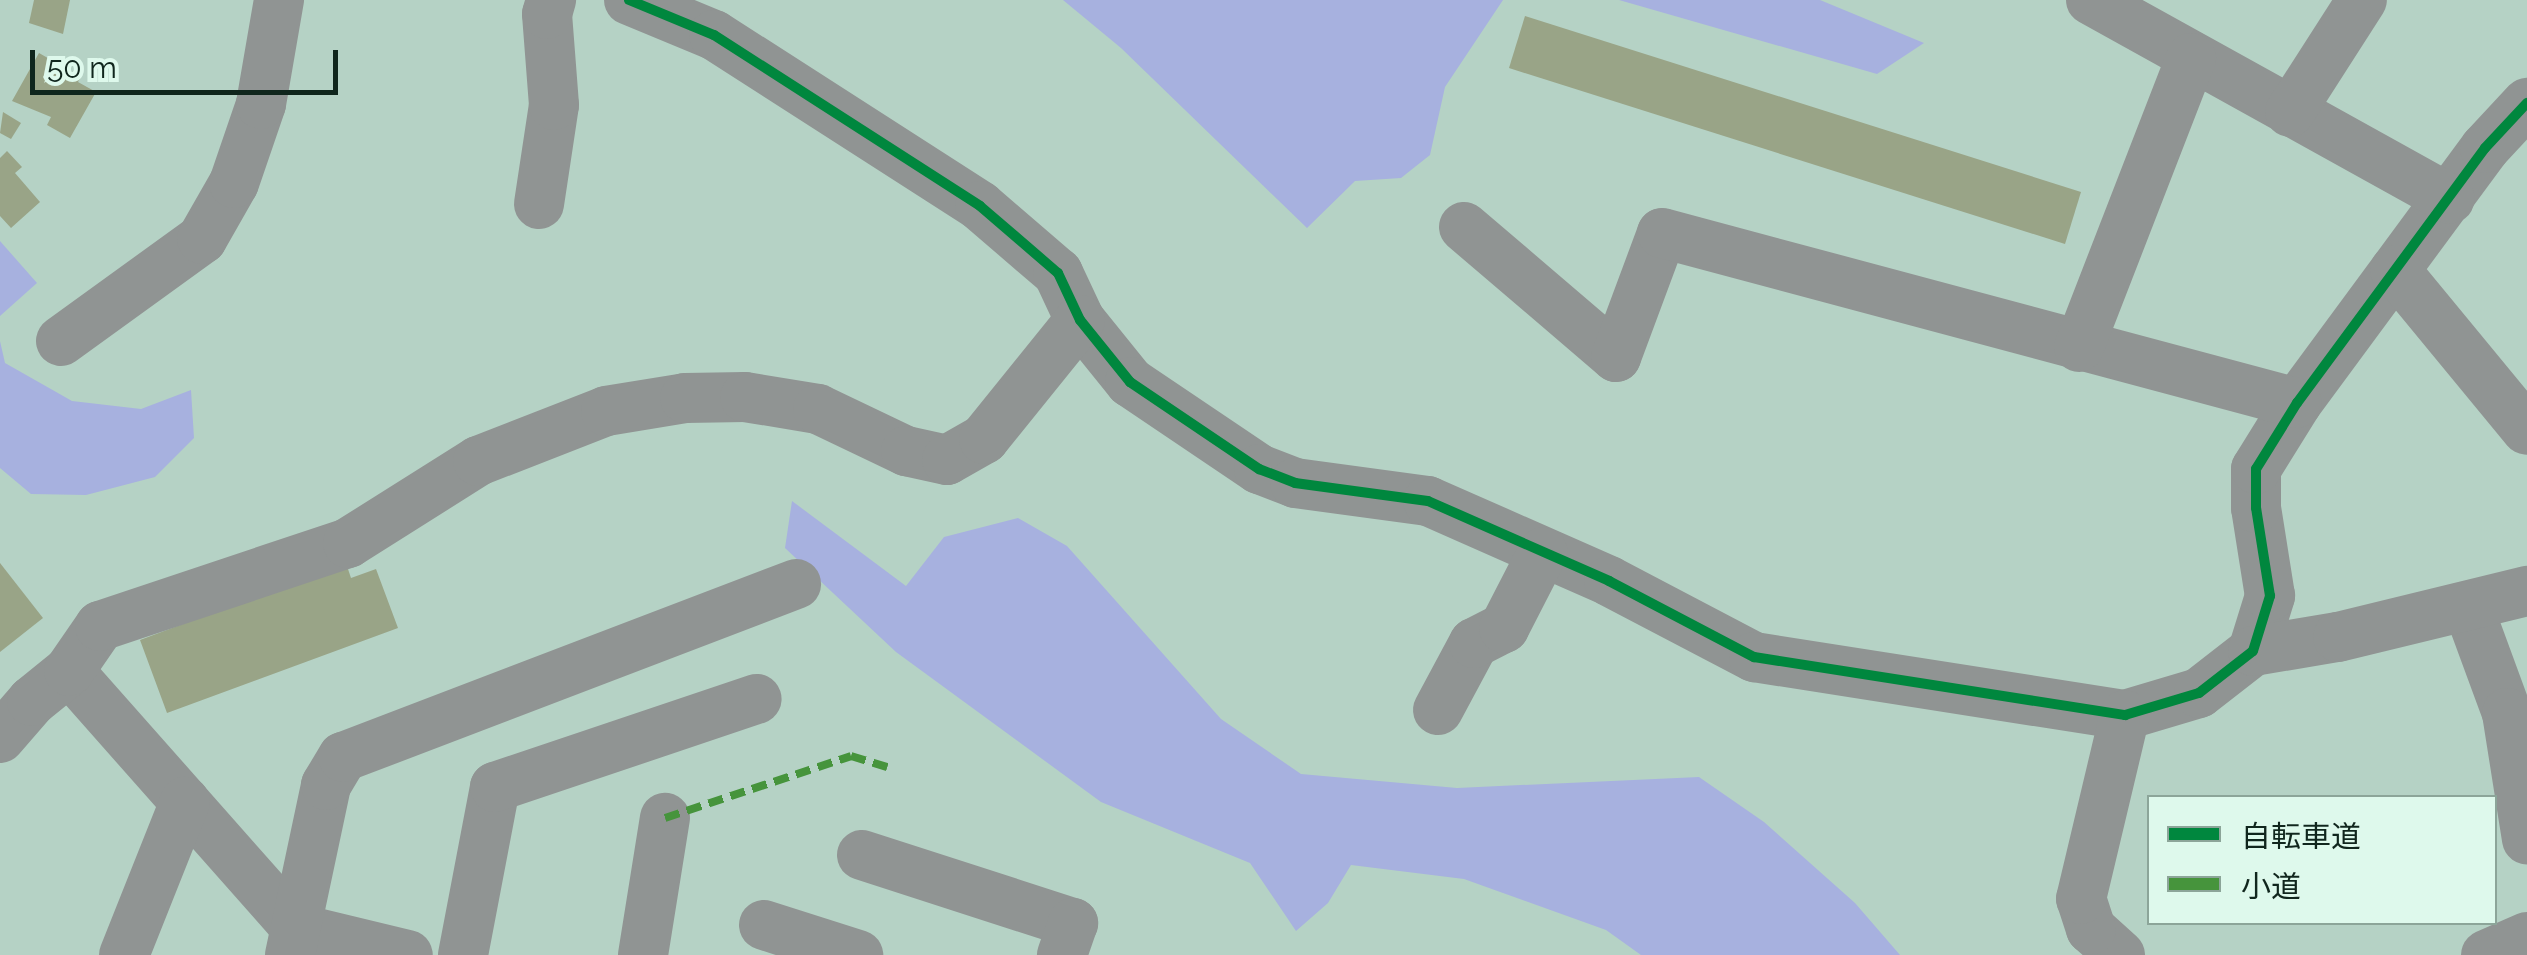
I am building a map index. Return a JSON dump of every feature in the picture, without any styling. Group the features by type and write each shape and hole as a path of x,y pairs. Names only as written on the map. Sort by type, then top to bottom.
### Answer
{"street":[{"path":"61,341 202,239 234,182 261,104 279,0"},
{"path":"539,204 554,104 547,14 550,0"},
{"path":"629,0 714,34 980,206 1058,274 1080,320 1130,382 1260,469 1295,483 1428,501 1609,581 1754,657 2125,715 2199,693 2254,651 2338,637 2527,591"},
{"path":"2290,112 2362,0"},
{"path":"2112,5 2191,58 2450,199"},
{"path":"2079,347 2191,58"},
{"path":"2254,651 2270,596 2256,508 2256,469 2297,403 2394,270 2485,148 2527,103"},
{"path":"1464,227 1616,356 1662,232 2297,403"},
{"path":"2394,270 2527,430"},
{"path":"0,738 32,701 70,671 100,626 348,543 478,462 606,410 684,398 745,397 818,409 906,450 947,460 984,439 1080,320"},
{"path":"1438,710 1474,643 1504,628 1543,552"},
{"path":"293,941 326,785 342,757 796,584"},
{"path":"2468,606 2507,713 2527,838"},
{"path":"70,671 185,802 293,941 408,955"},
{"path":"463,955 495,787 757,699"},
{"path":"2120,955 2090,929 2081,899 2125,715"},
{"path":"124,955 185,802"},
{"path":"643,955 665,818"},
{"path":"862,855 1073,923 1062,955"},
{"path":"764,925 858,955"},
{"path":"2486,955 2527,937"}],"shaded area":[{"path":"1063,0 1503,0 1445,87 1430,155 1401,178 1355,181 1307,228 1121,48"},
{"path":"1619,0 1820,0 1924,43 1877,74"},
{"path":"0,241 37,283 0,316"},
{"path":"0,341 5,363 72,401 141,409 191,390 194,438 155,477 86,495 31,494 0,468"},
{"path":"792,501 906,586 944,537 1018,518 1067,546 1221,719 1301,774 1457,788 1699,777 1764,822 1855,903 1900,955 1641,955 1606,930 1464,879 1351,865 1328,903 1296,931 1250,863 1101,802 896,652 785,548"}],"building":[{"path":"34,0 70,0 63,34 29,23"},
{"path":"1525,16 2081,192 2065,244 1509,68"},
{"path":"39,53 81,77 78,82 96,92 70,138 47,125 51,117 12,101"},
{"path":"3,112 21,123 11,139 0,133"},
{"path":"7,151 22,167 15,173 40,202 11,228 0,216 0,158"},
{"path":"0,563 43,618 0,652"},
{"path":"346,563 351,578 376,569 398,628 167,713 140,640"}],"marked path":[{"path":"665,818 851,756 887,767"}],"cycle path":[{"path":"629,0 714,35 980,206 1058,273 1080,320 1130,382 1259,469 1295,483 1428,501 1609,581 1754,657 2125,715 2199,693 2253,651 2270,596 2256,508 2256,469 2297,403 2485,148 2527,103"}]}
